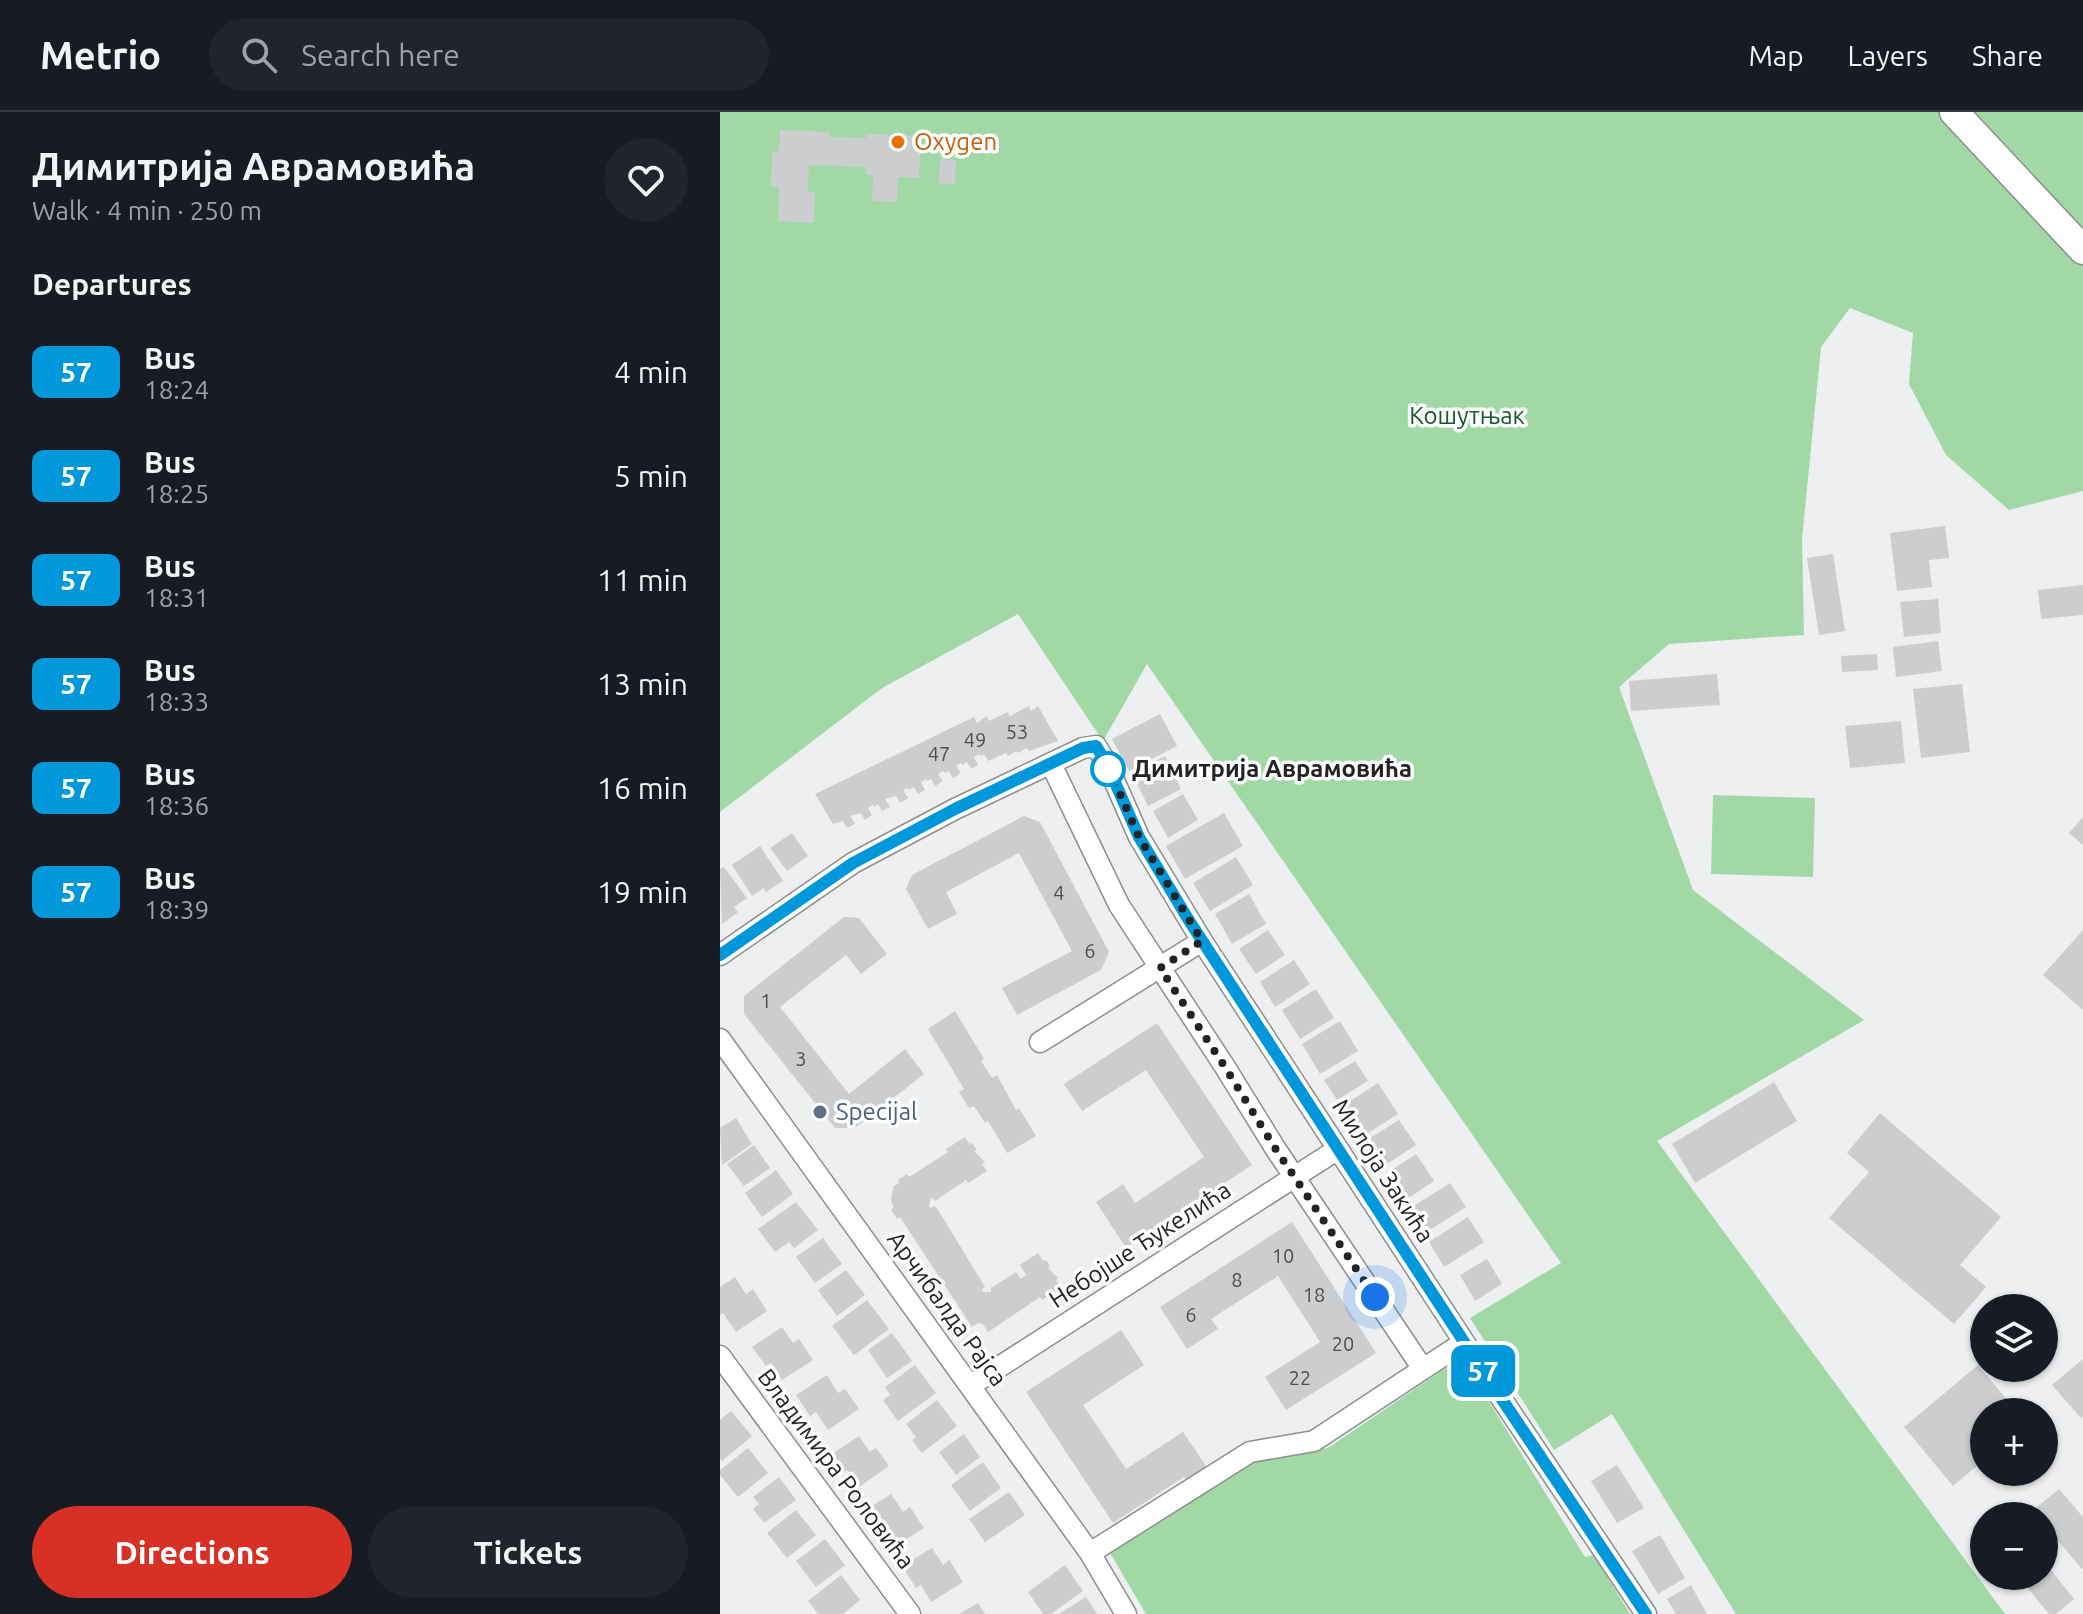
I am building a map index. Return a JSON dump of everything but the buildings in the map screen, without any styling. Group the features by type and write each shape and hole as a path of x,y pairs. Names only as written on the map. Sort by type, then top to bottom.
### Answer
{"main road":[{"path":"1954,112 2083,250"}],"street":[{"name":"Милоја Закића","path":"1051,764 1083,748 1096,746 1139,837 1202,941 1646,1614"},
{"path":"720,955 853,863 955,809 1051,764 1119,905 1423,1369"},
{"path":"1040,1042 1202,941"},
{"name":"Арчибалда Рајса","path":"720,1039 1090,1553 1126,1614"},
{"name":"Небојше Ђукелића","path":"971,1385 1338,1149"},
{"path":"1090,1553 1243,1456 1259,1449 1314,1441 1464,1342"},
{"name":"Владимира Роловића","path":"720,1356 910,1614"}],"green space":[{"name":"Кошутњак","path":"720,112 2083,112 2083,491 2009,510 1946,455 1909,384 1913,333 1850,308 1821,347 1802,539 1804,635 1669,644 1619,687 1693,890 1864,1020 1657,1141 1970,1566 1970,1590 1987,1590 2005,1614 1736,1614 1612,1414 1554,1450 1470,1318 1561,1263 1147,664 1103,741 1018,614 882,688 720,812"},
{"path":"1713,795 1815,798 1813,877 1711,874"},
{"path":"1453,1363 1467,1366 1585,1557 1594,1555 1630,1614 1146,1614 1110,1553 1252,1461 1328,1448"}],"bus line":[{"name":"57","path":"720,955 853,863 955,809 1083,748 1096,746 1139,837 1188,919 1646,1614"}],"place":[{"name":"Oxygen","path":"898,142"},
{"name":"Димитрија Аврамовића","path":"1108,769"},
{"name":"Specijal","path":"820,1112"}],"route":[{"path":"1108,769 1106,762 1139,837 1202,941 1160,968 1375,1297"}]}
